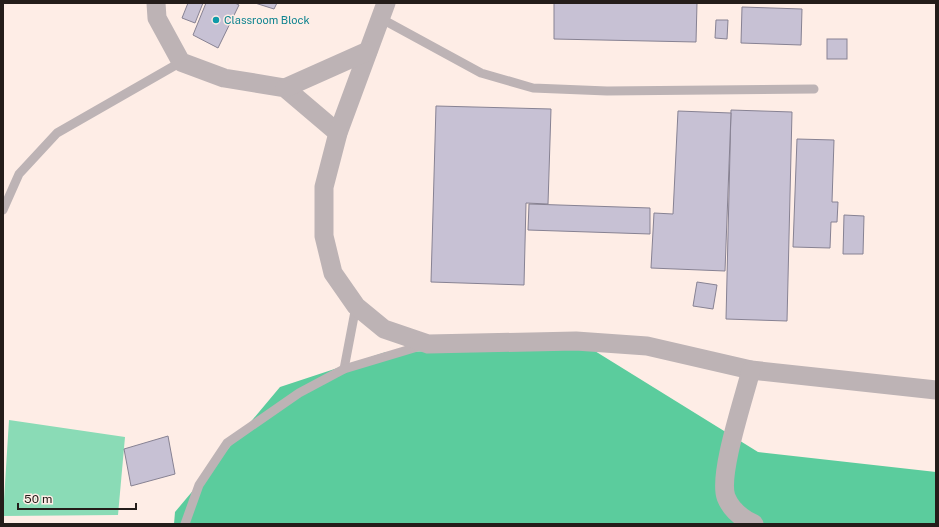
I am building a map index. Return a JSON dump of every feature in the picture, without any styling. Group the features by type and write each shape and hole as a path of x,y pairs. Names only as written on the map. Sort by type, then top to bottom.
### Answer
{"street":[{"path":"156,3 157,18 181,62 224,78 285,88 338,133"},
{"path":"383,11 338,133 324,187 324,236 333,273 356,306 384,329 428,344 576,341 647,346 752,370 936,390"},
{"path":"285,88 368,51"},
{"path":"752,370 730,454 726,474 726,495 733,511 754,524"}],"lane":[{"path":"383,11 481,74 533,88 606,91 814,89"},
{"path":"3,210 19,174 57,133 181,62"},
{"path":"344,369 356,306"},
{"path":"185,524 199,485 227,443 299,393 344,369 428,344"}],"green space":[{"path":"590,348 758,452 936,472 936,524 174,524 175,512 280,387 386,352"},
{"path":"9,420 125,437 118,515 3,516"}],"building":[{"path":"188,3 203,3 195,23 182,18"},
{"name":"Classroom Block","path":"206,3 235,3 239,5 218,48 193,35"},
{"name":"Classroom Block","path":"255,3 277,3 274,9"},
{"path":"554,3 697,3 696,42 554,39"},
{"path":"742,7 802,9 801,45 741,43"},
{"path":"716,20 728,20 727,39 715,38"},
{"path":"827,39 847,39 847,59 827,59"},
{"path":"436,106 551,109 548,204 526,203 524,285 431,282"},
{"path":"731,110 792,112 787,321 726,319"},
{"path":"678,111 731,113 725,271 651,268 654,213 673,214"},
{"path":"797,139 834,140 832,202 838,202 837,222 831,222 830,248 793,247"},
{"path":"529,204 650,208 650,234 528,230"},
{"path":"844,215 864,216 863,254 843,254"},
{"path":"697,282 717,285 713,309 693,306"},
{"path":"168,436 175,474 131,486 124,449"}],"place":[{"name":"Classroom Block","path":"216,20"}]}
